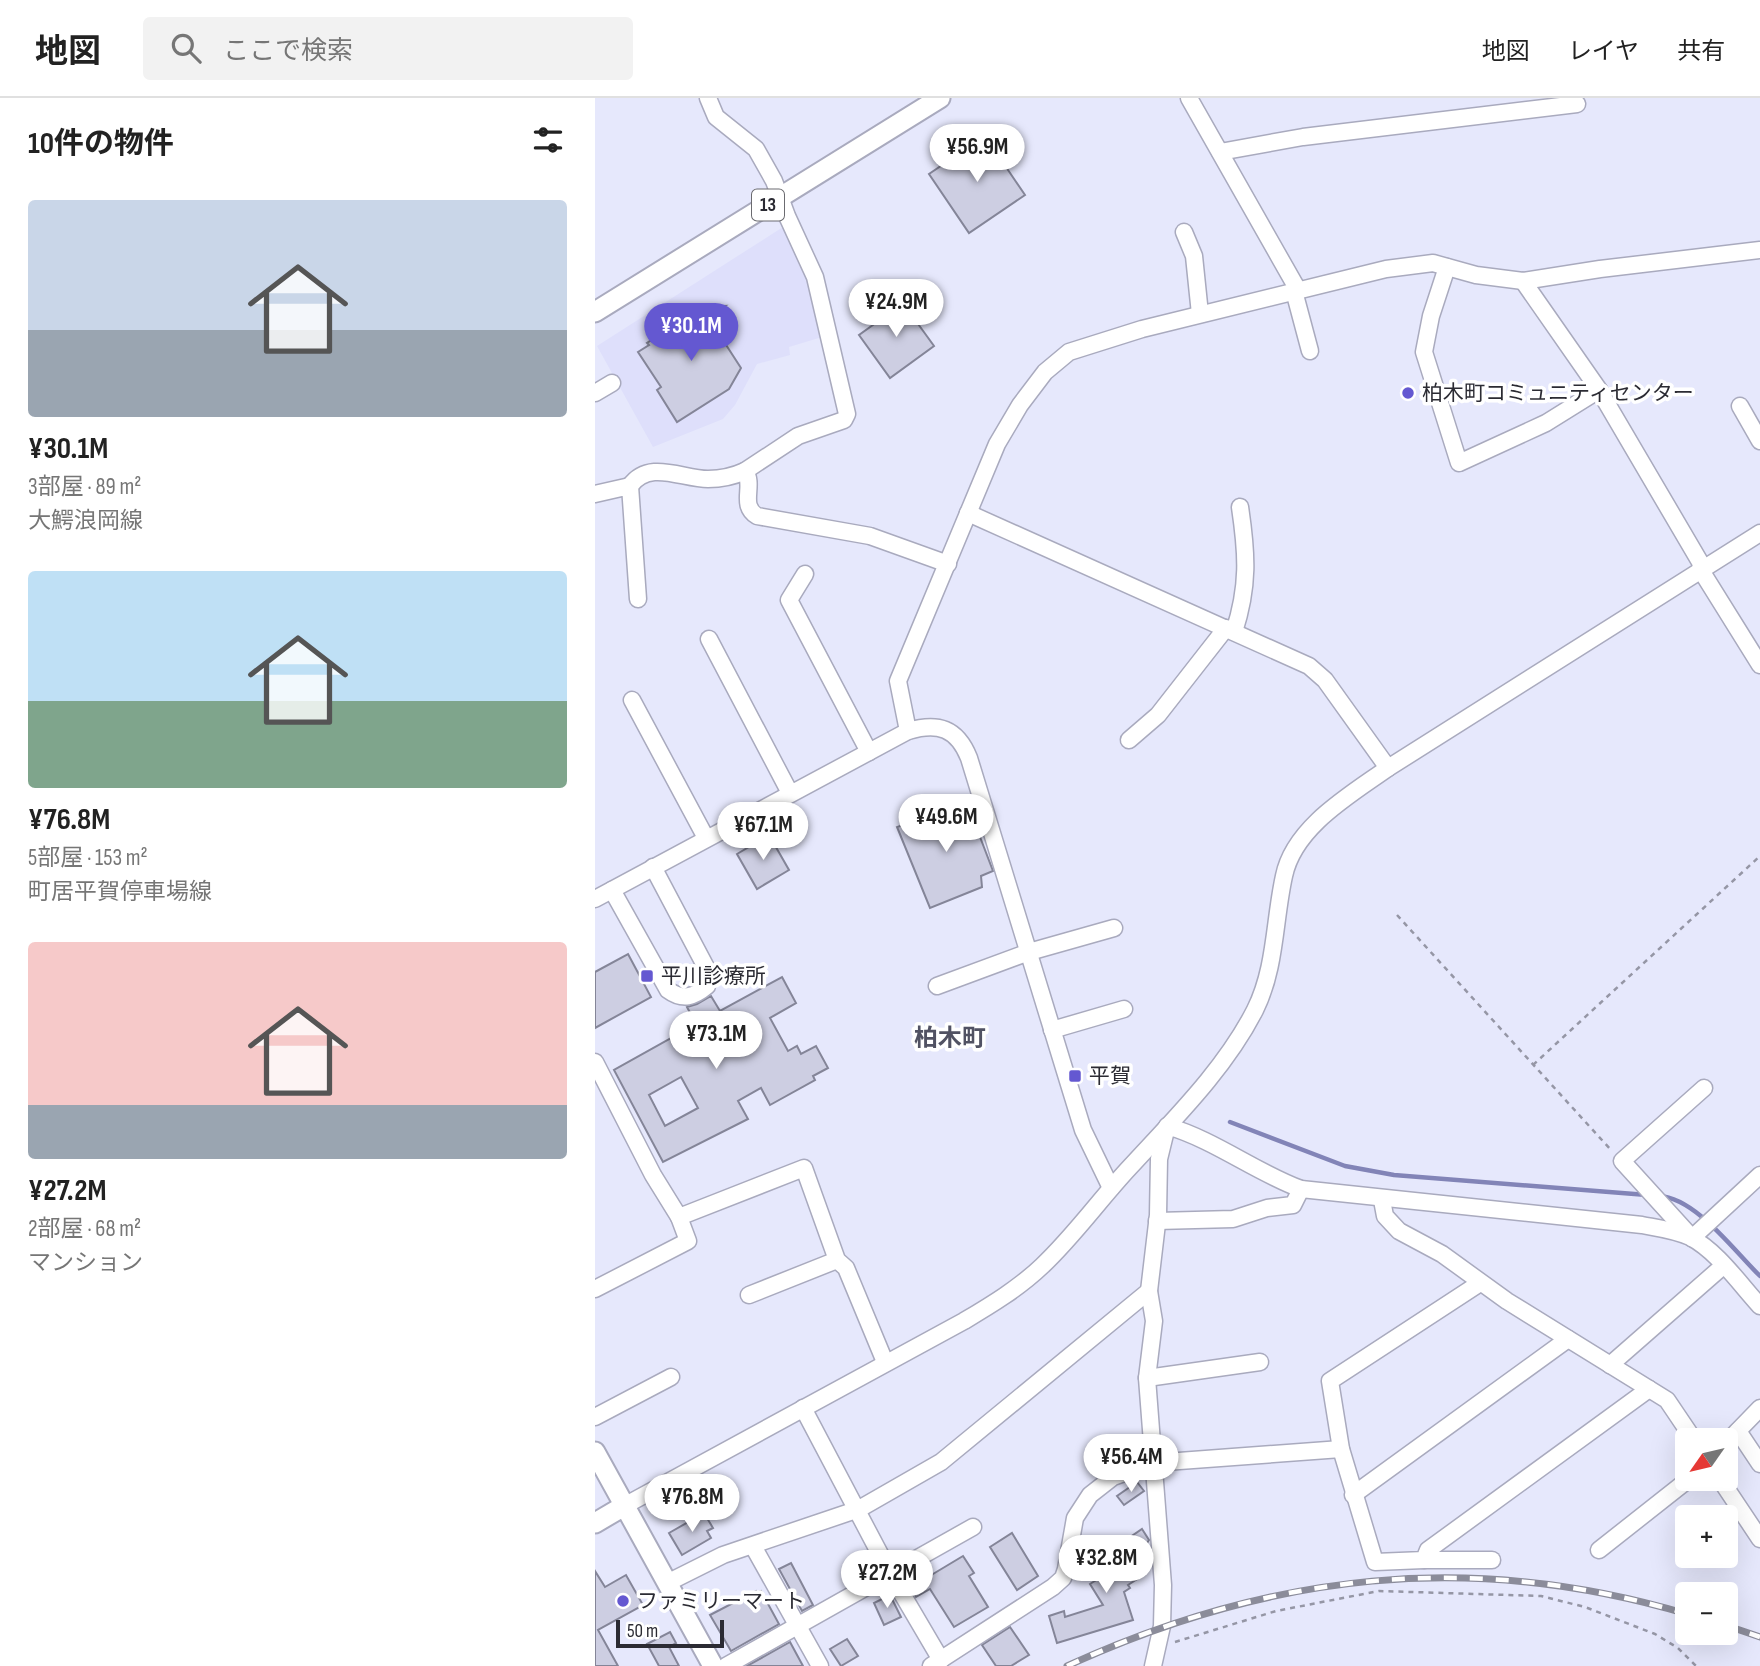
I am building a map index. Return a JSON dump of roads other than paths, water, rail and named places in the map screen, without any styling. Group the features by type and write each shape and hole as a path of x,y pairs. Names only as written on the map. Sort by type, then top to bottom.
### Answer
{"main road":[{"name":"13","path":"595,312 940,98"},
{"path":"595,1452 713,1666"},
{"path":"595,1523 624,1506"}],"street":[{"path":"595,494 630,486 634,481 660,470 705,479 730,478 798,436 844,420 847,414 815,278 774,181 756,149 716,117 708,98"},
{"path":"1189,98 1296,291 1310,351"},
{"path":"1220,152 1303,137 1577,104"},
{"path":"1184,232 1193,256 1200,314"},
{"path":"908,731 898,681 997,444 1020,405 1045,372 1069,352 1108,338 1386,269 1433,263 1476,275 1523,282 1600,269 1760,250"},
{"path":"1447,267 1431,316 1424,352 1458,463 1546,424 1599,390"},
{"path":"1523,282 1599,390 1700,562 1702,572 1760,665"},
{"path":"595,393 612,383"},
{"path":"1740,406 1760,441"},
{"path":"745,471 750,477 747,504 757,516 870,536 948,564"},
{"path":"630,486 638,599"},
{"path":"1129,740 1159,715 1230,630 1246,584 1247,559 1240,507"},
{"path":"968,513 1309,666 1325,680 1388,768"},
{"path":"624,1506 964,1321 1003,1297 1042,1266 1167,1126 1236,1042 1255,1011 1267,984 1284,874 1297,846 1337,804 1388,768 1760,533"},
{"path":"805,574 789,600 869,752"},
{"path":"709,639 790,793"},
{"path":"632,700 706,838"},
{"path":"595,899 908,731 925,726 949,730 963,743 981,793 1083,1130 1111,1188"},
{"path":"612,890 668,990 676,996 687,998 698,994 708,986 709,973 653,867"},
{"path":"937,986 1029,952 1114,928"},
{"path":"1052,1030 1124,1009"},
{"path":"595,1062 653,1175 679,1217 688,1241 595,1289"},
{"path":"1705,1088 1622,1161 1692,1238 1723,1265 1760,1306"},
{"path":"1167,1126 1190,1133 1265,1174 1301,1189 1382,1200 1642,1225 1692,1238"},
{"path":"1153,1666 1162,1626 1163,1585 1151,1463 1147,1378 1154,1321 1149,1291 1157,1221 1159,1159 1167,1126"},
{"path":"679,1217 804,1168 837,1260 846,1268 885,1362"},
{"path":"1692,1238 1760,1175"},
{"path":"1157,1221 1233,1219 1267,1208 1293,1206 1301,1189"},
{"path":"1382,1200 1385,1216 1399,1231 1443,1254 1480,1283 1667,1400 1686,1428"},
{"path":"748,1295 837,1260"},
{"path":"1610,1365 1723,1265"},
{"path":"1480,1283 1329,1381 1341,1449 1375,1562 1492,1560"},
{"path":"667,1583 723,1555 859,1509 941,1462 1149,1291"},
{"path":"1353,1495 1568,1339"},
{"path":"1147,1378 1260,1362"},
{"path":"595,1417 671,1377"},
{"path":"1424,1560 1427,1550 1649,1389"},
{"path":"803,1408 859,1509 936,1663 1063,1578 1075,1518 1090,1495 1113,1477 1151,1463 1341,1449"},
{"path":"1760,1408 1738,1432 1760,1464"},
{"path":"1599,1550 1675,1490"},
{"path":"1728,1491 1760,1539"},
{"path":"726,1666 973,1527"},
{"path":"753,1546 820,1666"}],"waterway":[{"path":"1230,1122 1345,1166 1394,1175 1647,1195"},
{"path":"1659,1196 1687,1206 1714,1227 1760,1276"}],"railway":[{"path":"1067,1666 1143,1634 1219,1610 1295,1592 1372,1581 1449,1578 1528,1582 1607,1594 1675,1611"},
{"path":"1738,1629 1760,1637"}],"place":[{"name":"柏木町コミュニティセンター","path":"1408,393"},
{"name":"平川診療所","path":"647,976"},
{"name":"平賀","path":"1075,1076"},
{"name":"ファミリーマート","path":"623,1601"}],"district":[{"name":"柏木町","path":"950,1038"}]}
